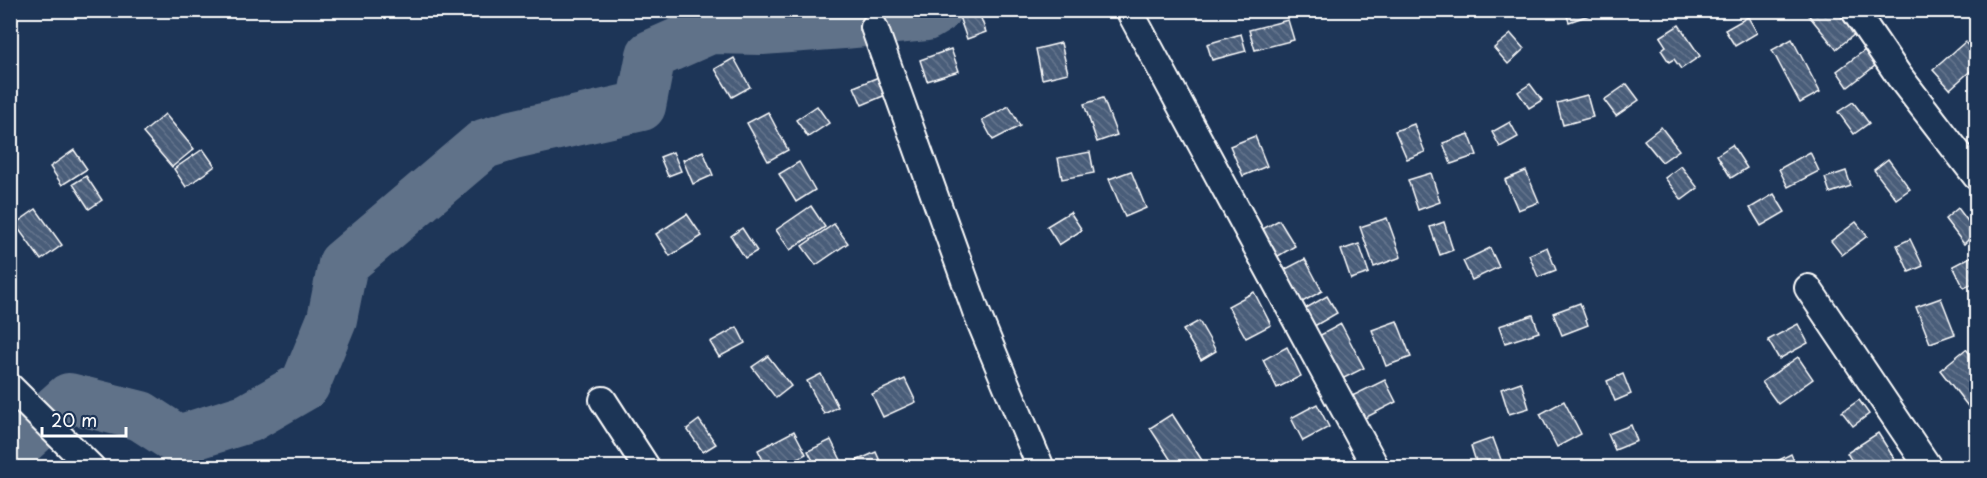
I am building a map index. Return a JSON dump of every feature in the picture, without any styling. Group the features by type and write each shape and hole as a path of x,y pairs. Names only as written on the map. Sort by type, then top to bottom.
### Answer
{"street":[{"path":"1129,10 1376,468"},
{"path":"1854,10 1899,76 1977,177"},
{"path":"874,27 977,314 1041,468"},
{"path":"1808,288 1929,468"},
{"path":"10,387 92,468"},
{"path":"603,400 647,468"}],"building":[{"path":"978,10 986,32 967,39 957,11"},
{"path":"1565,10 1594,10 1595,13 1569,22"},
{"path":"1808,10 1836,10 1855,34 1836,49 1806,12"},
{"path":"1966,10 1976,10 1974,20"},
{"path":"1748,17 1757,33 1735,46 1725,30"},
{"path":"1288,20 1294,40 1255,50 1249,30"},
{"path":"1679,25 1700,56 1681,69 1674,59 1669,62 1661,50 1666,46 1660,37"},
{"path":"1241,34 1246,51 1212,60 1207,44"},
{"path":"1511,34 1524,49 1508,64 1494,48"},
{"path":"1792,39 1820,92 1800,103 1772,50"},
{"path":"1965,42 1976,55 1976,66 1950,89 1933,70"},
{"path":"1061,43 1068,73 1042,79 1036,49"},
{"path":"951,49 959,71 927,81 920,60"},
{"path":"1865,50 1876,65 1848,87 1837,71"},
{"path":"734,58 750,87 732,97 715,69"},
{"path":"881,76 888,94 862,105 854,87"},
{"path":"1530,84 1542,100 1529,108 1518,92"},
{"path":"1627,84 1639,100 1616,116 1604,100"},
{"path":"1587,95 1593,117 1563,125 1557,103"},
{"path":"1103,98 1117,135 1097,142 1084,104"},
{"path":"1853,102 1869,123 1854,134 1838,112"},
{"path":"817,106 829,123 808,137 796,120"},
{"path":"1009,106 1020,126 993,140 982,120"},
{"path":"768,112 788,150 768,161 747,123"},
{"path":"165,114 194,149 172,167 143,133"},
{"path":"1510,122 1518,137 1500,147 1492,132"},
{"path":"1414,124 1425,152 1407,159 1395,131"},
{"path":"1661,127 1679,150 1662,162 1644,140"},
{"path":"1469,134 1477,155 1451,164 1443,143"},
{"path":"1255,136 1267,166 1243,176 1230,146"},
{"path":"1732,145 1747,168 1731,178 1717,155"},
{"path":"203,149 215,166 186,187 174,169"},
{"path":"74,150 87,169 62,185 50,167"},
{"path":"703,151 713,175 693,184 683,160"},
{"path":"673,152 681,171 668,176 660,157"},
{"path":"1090,152 1094,173 1062,179 1058,158"},
{"path":"1810,152 1819,171 1788,187 1779,169"},
{"path":"1888,159 1910,189 1896,199 1874,170"},
{"path":"799,162 815,190 796,202 779,174"},
{"path":"1681,166 1698,188 1682,200 1665,178"},
{"path":"1131,171 1146,208 1125,217 1109,179"},
{"path":"1526,171 1539,202 1518,210 1505,180"},
{"path":"1846,171 1851,186 1830,193 1825,178"},
{"path":"1431,173 1440,202 1418,210 1408,180"},
{"path":"86,176 102,200 89,209 73,184"},
{"path":"1774,194 1785,212 1761,226 1750,208"},
{"path":"811,206 825,227 790,250 776,230"},
{"path":"1958,208 1976,232 1964,244 1945,219"},
{"path":"36,209 62,245 41,260 15,224"},
{"path":"1070,212 1082,230 1059,245 1047,226"},
{"path":"687,214 702,236 670,256 656,234"},
{"path":"1387,218 1401,257 1374,267 1360,227"},
{"path":"1279,220 1295,246 1275,258 1259,231"},
{"path":"1444,222 1453,250 1440,255 1430,227"},
{"path":"1856,222 1867,236 1842,255 1831,241"},
{"path":"834,224 848,243 816,265 802,246"},
{"path":"742,228 757,251 745,258 731,236"},
{"path":"1910,239 1923,266 1909,272 1897,245"},
{"path":"1359,244 1369,273 1351,279 1341,250"},
{"path":"1547,247 1556,270 1538,277 1529,255"},
{"path":"1490,248 1499,267 1472,280 1463,261"},
{"path":"1976,254 1976,282 1964,288 1953,266"},
{"path":"1305,259 1322,291 1297,305 1280,272"},
{"path":"1254,292 1271,325 1246,338 1228,306"},
{"path":"1327,296 1337,313 1311,328 1301,311"},
{"path":"1941,298 1955,334 1930,343 1916,307"},
{"path":"1580,303 1588,325 1562,335 1553,313"},
{"path":"1533,315 1539,332 1505,343 1499,326"},
{"path":"1199,321 1216,351 1201,360 1183,330"},
{"path":"1397,321 1411,357 1386,366 1372,330"},
{"path":"1341,324 1364,368 1338,381 1315,338"},
{"path":"1798,324 1808,343 1779,359 1768,340"},
{"path":"737,327 745,343 719,357 710,342"},
{"path":"1287,347 1301,376 1277,388 1263,360"},
{"path":"1966,349 1976,361 1976,412 1974,414 1940,370"},
{"path":"768,356 791,386 776,398 752,367"},
{"path":"1798,357 1813,379 1778,404 1762,382"},
{"path":"821,374 838,407 824,414 807,381"},
{"path":"1623,374 1631,394 1615,401 1607,381"},
{"path":"905,379 916,402 883,417 872,394"},
{"path":"1385,380 1396,402 1361,420 1350,397"},
{"path":"1521,382 1529,408 1509,414 1501,389"},
{"path":"1859,400 1869,414 1853,426 1842,412"},
{"path":"1564,401 1581,434 1557,447 1540,414"},
{"path":"1317,404 1329,427 1303,441 1291,418"},
{"path":"1172,414 1207,468 1180,468 1177,463 1174,465 1150,428"},
{"path":"699,420 716,444 703,452 687,429"},
{"path":"1631,425 1637,441 1615,450 1608,434"},
{"path":"794,431 806,454 780,468 767,468 758,450"},
{"path":"1878,433 1897,463 1891,468 1856,468 1847,453"},
{"path":"1493,438 1504,468 1478,468 1471,446"},
{"path":"831,440 845,468 817,468 808,451"},
{"path":"876,452 883,468 858,468 856,461"},
{"path":"1791,454 1797,468 1778,468 1775,462"}],"waterway":[{"path":"10,451 69,398 141,416 178,440 248,418 305,385 332,319 343,264 484,144 513,135 641,106 651,55 710,29 762,30 843,24 926,16 936,10"}]}
